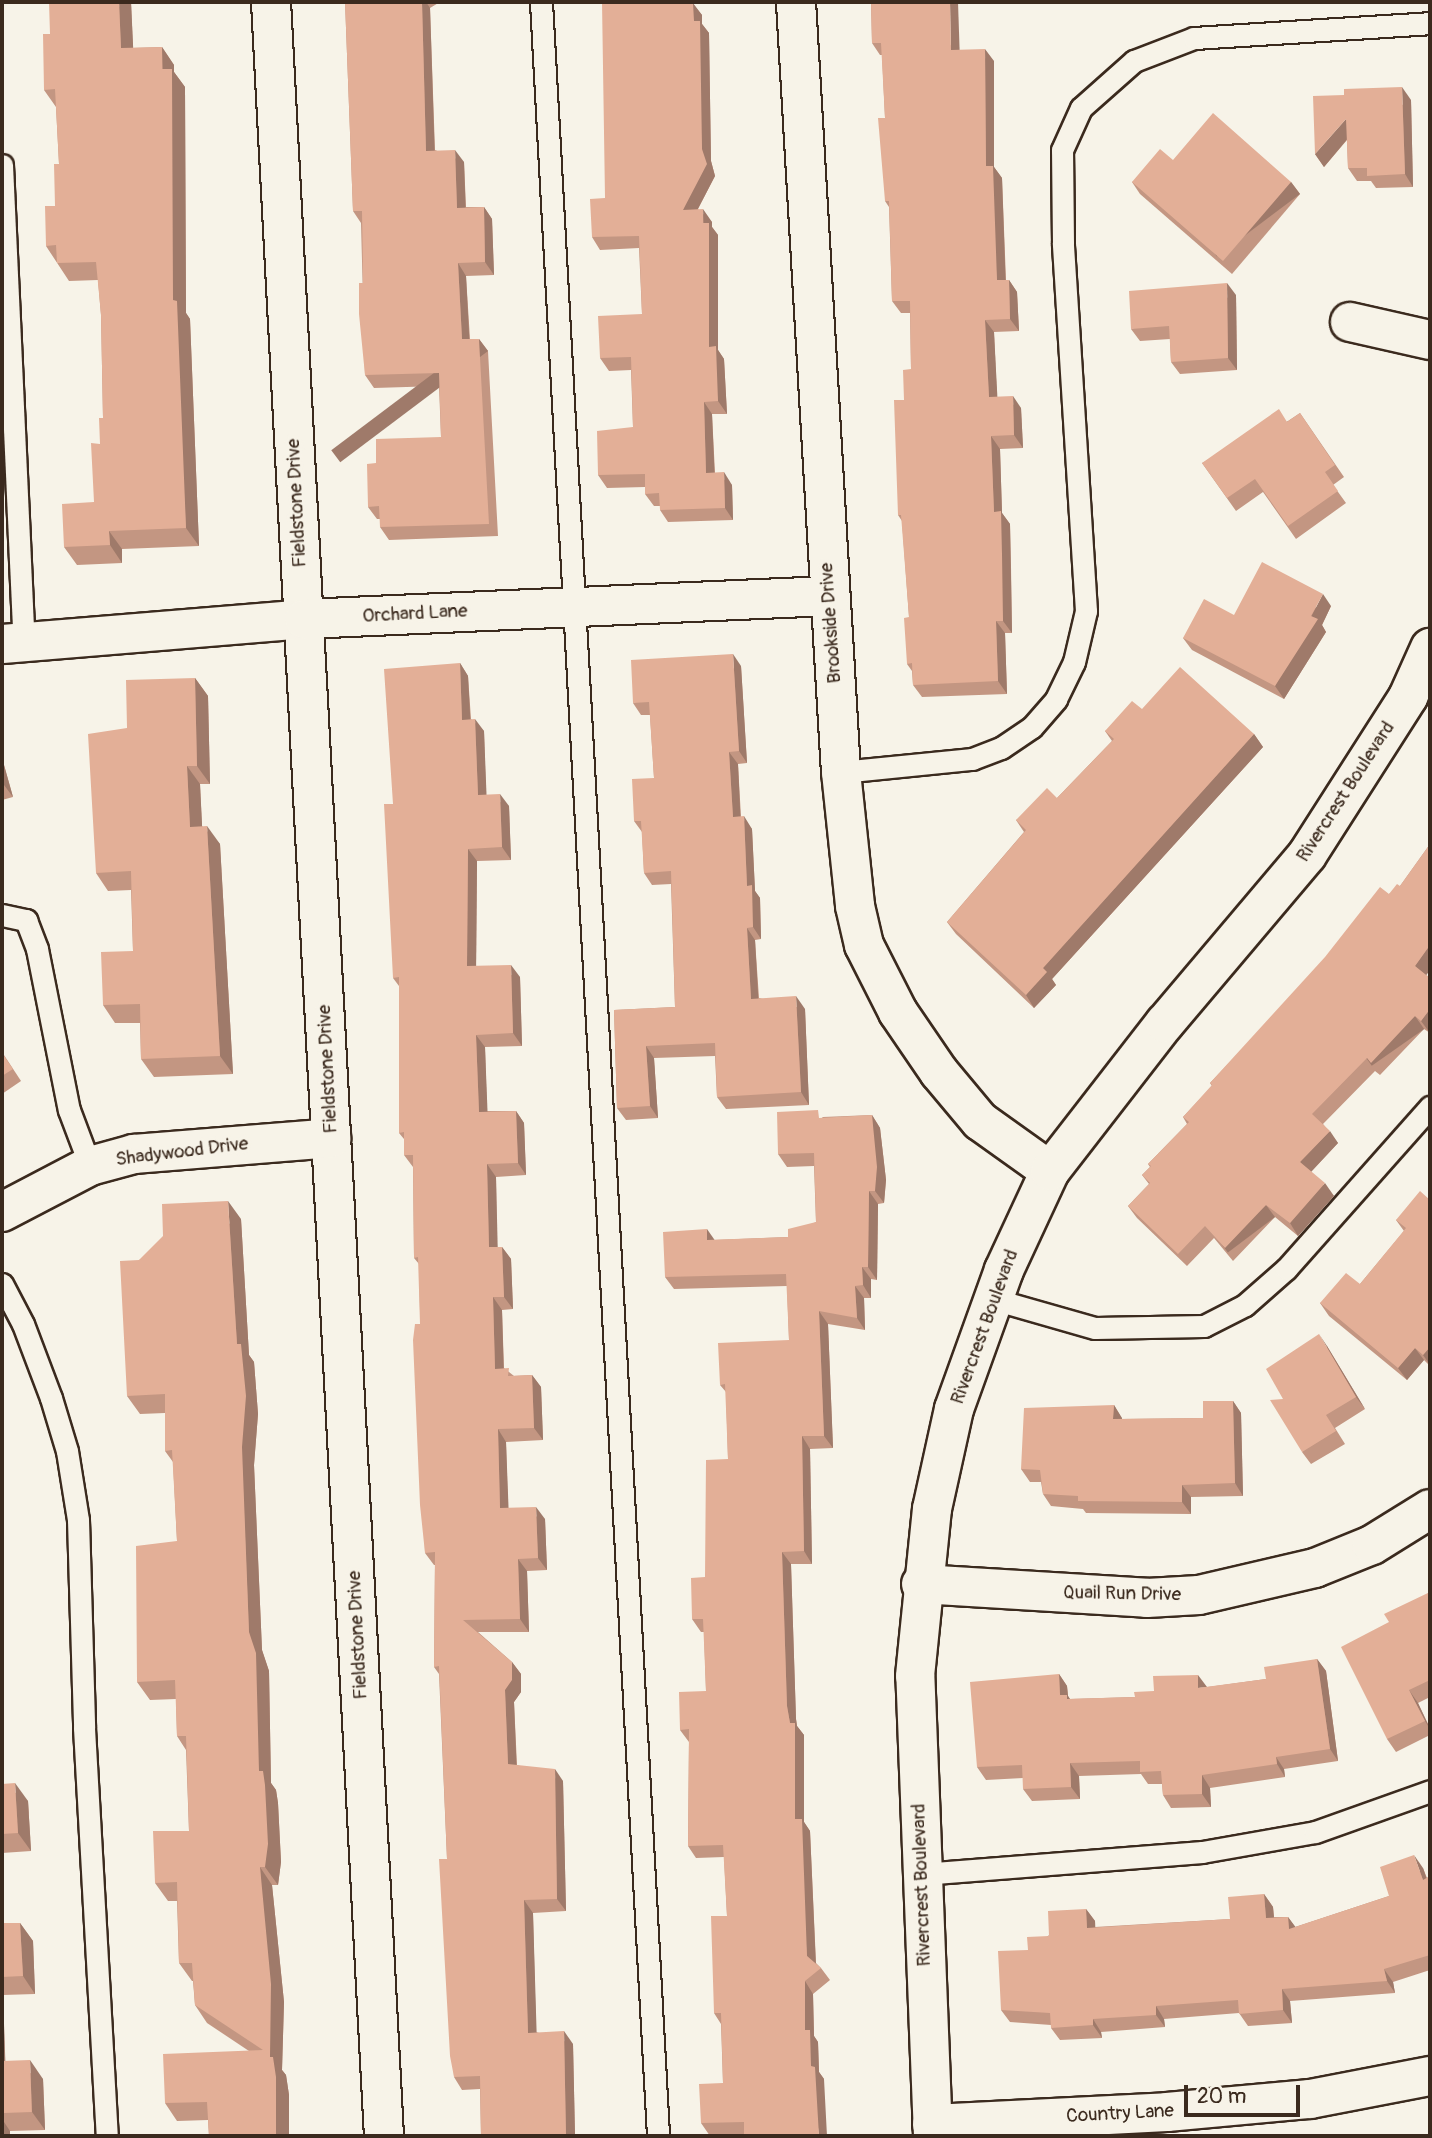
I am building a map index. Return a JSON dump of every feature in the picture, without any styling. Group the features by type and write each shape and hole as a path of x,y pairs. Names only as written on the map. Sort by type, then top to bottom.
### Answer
{"street":[{"name":"Fieldstone Drive","path":"271,2 384,2136"},
{"name":"Brookside Drive","path":"796,2 846,854 864,945 898,1012 980,1121 1050,1171"},
{"path":"1350,322 1430,340"},
{"name":"Orchard Lane","path":"13,643 304,619 829,596"},
{"name":"Rivercrest Boulevard","path":"933,2130 915,1676 921,1584 954,1409 993,1299 1050,1171 1165,1023 1307,855 1408,697 1430,648"},
{"name":"Shadywood Drive","path":"2,1212 90,1166 180,1148 331,1138"},
{"name":"Quail Run Drive","path":"921,1584 1147,1598 1199,1595 1315,1568 1372,1545 1430,1509"},
{"name":"Country Lane","path":"933,2130 1310,2099 1430,2076"}],"lane":[{"path":"541,2 658,2136"},
{"path":"841,772 972,759 1001,748 1032,727 1056,699 1074,662 1086,611 1063,243 1062,150 1081,108 1133,61 1194,38 1430,23"},
{"path":"2,165 13,643"},
{"path":"2,915 26,920 37,949 69,1110 90,1166"},
{"path":"993,1299 1094,1328 1204,1326 1245,1305 1286,1269 1430,1107"},
{"path":"2,1284 23,1324 51,1398 67,1451 78,1520 84,1728 107,2136"},
{"path":"922,1874 1202,1852 1315,1832 1430,1791"}],"building":[{"path":"49,2 119,2 121,48 162,47 162,69 172,69 173,300 177,301 186,528 109,531 110,545 64,547 62,504 94,502 91,443 100,444 99,418 103,418 101,315 96,262 57,263 56,245 46,246 45,206 55,206 54,164 59,164 55,89 44,90 43,34 50,34"},
{"path":"345,2 422,2 426,151 455,150 457,208 484,207 485,262 458,263 462,339 479,339 489,524 380,527 379,506 368,507 367,464 376,463 376,439 441,437 439,373 365,375 359,314 359,283 363,283 362,211 353,211"},
{"path":"602,2 693,3 694,21 700,21 702,149 707,164 683,210 703,209 703,223 709,223 709,347 716,346 718,401 704,402 706,473 724,472 725,508 660,510 659,493 645,494 645,474 598,475 597,431 633,427 631,357 600,358 598,316 642,314 639,236 592,237 590,199 605,198"},
{"path":"871,2 950,2 951,50 985,49 986,166 993,166 997,280 1009,280 1010,319 985,320 989,397 1013,396 1014,435 991,436 994,512 1001,511 1003,621 996,621 998,681 913,685 912,663 907,664 904,618 909,617 901,515 898,515 894,400 904,400 903,370 911,369 910,301 892,301 889,201 885,201 878,118 885,118 881,43 872,43"},
{"path":"1402,87 1405,174 1367,176 1367,168 1348,168 1346,119 1315,154 1313,96 1344,95 1344,89"},
{"path":"1213,113 1291,182 1223,261 1132,182 1160,149 1173,160"},
{"path":"1227,283 1228,358 1171,362 1169,326 1131,329 1129,291"},
{"path":"1279,409 1287,422 1300,413 1335,465 1325,472 1338,491 1288,526 1255,479 1227,498 1202,463"},
{"path":"1262,562 1323,594 1311,616 1318,619 1275,686 1183,638 1204,599 1234,615"},
{"path":"733,654 739,751 729,752 733,817 744,816 747,886 752,885 753,927 747,928 751,999 796,996 801,1092 717,1097 715,1043 646,1046 650,1106 617,1108 614,1010 675,1007 671,871 644,873 641,821 634,821 632,779 654,778 649,702 633,703 631,660"},
{"path":"460,663 462,720 475,719 478,795 500,794 502,847 468,849 467,966 511,965 513,1033 476,1035 479,1112 516,1111 518,1163 487,1164 489,1247 502,1247 504,1297 493,1297 495,1369 509,1368 508,1376 532,1375 534,1428 498,1429 500,1508 536,1507 538,1558 518,1559 520,1619 463,1620 512,1662 512,1680 505,1690 508,1764 555,1769 557,1899 524,1900 528,2033 564,2031 566,2136 481,2136 480,2076 454,2077 450,2056 439,1859 447,1859 439,1666 434,1667 435,1552 425,1553 420,1505 413,1340 415,1324 420,1324 418,1257 414,1258 413,1155 404,1155 404,1132 399,1133 399,977 393,978 384,804 393,804 384,669"},
{"path":"1180,667 1254,734 1043,968 1047,972 1026,995 947,922 1026,830 1016,820 1047,788 1057,798 1114,739 1105,731 1132,701 1142,709"},
{"path":"195,678 197,766 187,766 190,827 207,826 220,1056 141,1059 140,1004 103,1005 101,952 133,951 131,871 96,873 88,734 127,728 126,680"},
{"path":"1430,844 1430,945 1415,966 1430,978 1430,1009 1421,1021 1415,1016 1371,1063 1367,1058 1312,1114 1330,1131 1300,1162 1325,1183 1290,1223 1266,1205 1225,1248 1205,1226 1178,1254 1128,1206 1150,1183 1142,1175 1151,1166 1148,1164 1189,1122 1183,1117 1212,1085 1210,1083 1325,957 1380,887 1389,894 1397,884 1400,886"},
{"path":"2,1053 13,1069 2,1076"},
{"path":"818,1110 819,1118 872,1115 877,1167 875,1191 869,1191 868,1267 862,1267 863,1285 855,1286 857,1318 819,1311 824,1436 802,1436 804,1551 782,1552 787,1706 790,1723 795,1723 795,1819 802,1819 807,1956 821,1968 805,1981 805,2030 810,2030 811,2066 815,2067 819,2136 744,2136 744,2122 701,2123 699,2084 723,2083 721,2013 714,2013 711,1916 727,1916 723,1845 688,1846 689,1729 680,1730 679,1692 706,1691 703,1619 692,1619 691,1578 705,1577 706,1460 728,1459 725,1384 720,1385 718,1343 789,1340 786,1274 665,1277 663,1232 707,1229 707,1240 788,1237 788,1229 816,1222 814,1153 778,1154 777,1112"},
{"path":"1420,1191 1430,1200 1430,1347 1423,1355 1415,1348 1398,1368 1320,1303 1346,1273 1360,1284 1406,1228 1396,1220"},
{"path":"228,1201 237,1344 241,1344 246,1396 242,1447 249,1632 256,1653 259,1771 263,1771 265,1785 268,1844 265,1867 260,1867 271,1984 270,2057 273,2057 276,2077 276,2136 209,2136 207,2102 165,2103 163,2054 263,2050 195,2005 192,1963 179,1963 177,1882 155,1883 153,1831 189,1831 186,1736 177,1736 175,1680 137,1682 136,1546 177,1541 172,1450 165,1451 165,1394 127,1396 120,1261 139,1260 163,1236 162,1204"},
{"path":"1319,1334 1356,1397 1326,1415 1336,1431 1302,1452 1270,1400 1283,1399 1266,1369"},
{"path":"1203,1401 1233,1401 1235,1483 1182,1485 1182,1502 1078,1501 1078,1496 1043,1494 1040,1470 1021,1469 1024,1408 1114,1405 1113,1419 1203,1418"},
{"path":"1430,1592 1430,1680 1409,1690 1425,1721 1387,1739 1341,1647 1389,1622 1384,1614"},
{"path":"1317,1659 1330,1749 1276,1757 1277,1764 1202,1775 1202,1794 1163,1795 1161,1771 1140,1772 1140,1761 1070,1763 1071,1787 1023,1789 1022,1765 977,1767 970,1682 1059,1674 1060,1695 1067,1695 1067,1699 1135,1697 1134,1692 1154,1691 1153,1676 1198,1675 1198,1688 1266,1679 1264,1667"},
{"path":"15,1783 18,1833 2,1834 2,1784"},
{"path":"1414,1855 1423,1880 1430,1876 1430,1955 1384,1969 1387,1981 1282,1989 1283,2010 1239,2014 1238,2000 1156,2006 1156,2015 1093,2019 1093,2025 1051,2028 1050,2013 1001,2010 998,1951 1028,1950 1027,1937 1049,1936 1048,1911 1086,1909 1087,1928 1230,1919 1228,1897 1264,1894 1266,1918 1288,1917 1289,1929 1389,1896 1380,1867"},
{"path":"2,1923 20,1923 23,1976 2,1977"},
{"path":"30,2060 32,2112 4,2113 2,2061"}]}
